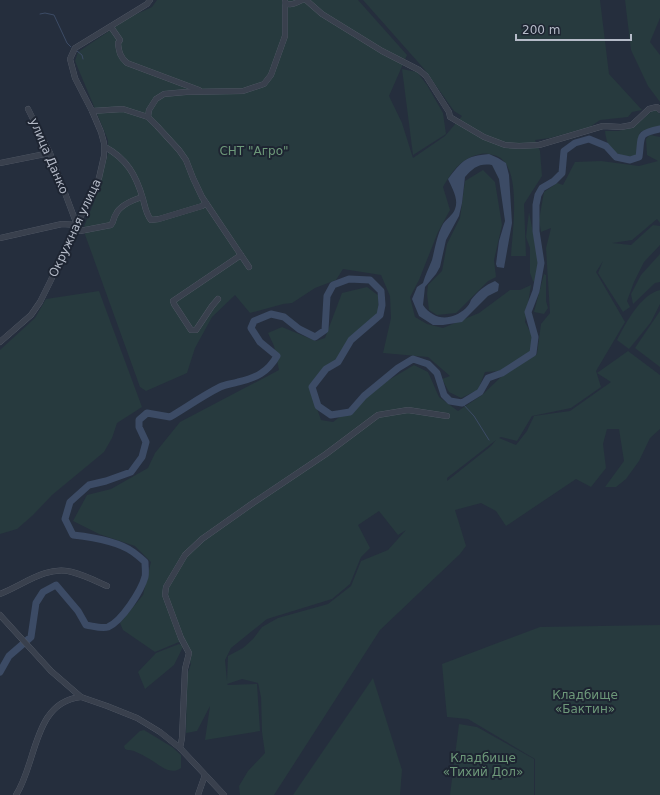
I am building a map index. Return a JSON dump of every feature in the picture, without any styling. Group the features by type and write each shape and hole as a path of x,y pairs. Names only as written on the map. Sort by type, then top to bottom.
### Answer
{"street":[{"name":"Окружная улица","path":"0,342 34,311 50,282 99,178 105,147 92,110 75,78 70,59 71,55 75,48 147,4 150,0"},
{"path":"148,117 149,110 156,99 164,94 243,91 264,84 268,79 285,36 285,2 292,4 302,0"},
{"path":"306,0 322,14 382,52 419,70 426,76 449,112 450,117 477,134 505,145 539,145 603,126 621,127 632,125 652,107 657,107 660,110"},
{"path":"112,26 120,40 118,43 118,51 122,59 127,64 205,92"},
{"name":"улица Данко","path":"28,109 50,153 76,228"},
{"path":"92,110 123,109 148,117 179,150 186,160 196,187 249,267"},
{"path":"105,147 117,153 128,165 142,197 148,217 151,220 202,206 206,203"},
{"path":"0,163 50,153"},
{"path":"0,238 62,224 86,230 110,225 112,224 116,212 123,206 142,197"},
{"path":"218,299 196,330 191,330 173,301 241,255"},
{"path":"180,748 182,738 185,669 188,653 165,595 166,587 185,555 206,536 326,454 378,415 408,410 447,416"},
{"path":"0,594 12,590 42,574 55,571 73,572 107,586"},
{"path":"0,615 51,671 81,697 137,718 160,732 180,748 224,795"},
{"path":"16,795 24,779 44,723 57,706 69,699 81,697"},
{"path":"198,795 205,775"}],"green space":[{"name":"СНТ \"Агро\"","path":"157,0 358,0 407,55 389,96 402,123 413,158 445,136 462,116 454,111 425,70 363,0 600,0 609,74 642,110 632,112 628,117 600,120 590,127 550,138 535,140 540,151 542,176 524,204 526,256 511,256 514,215 513,183 509,170 503,160 493,155 484,154 468,158 458,166 450,175 443,187 450,210 438,232 419,280 410,297 415,317 427,324 443,328 479,313 510,290 520,290 531,285 525,322 533,337 530,352 501,371 485,372 478,390 461,398 449,392 442,379 450,376 428,357 383,353 391,318 390,296 381,275 343,269 336,280 315,288 292,303 250,313 235,295 212,317 195,348 187,373 146,391 140,387 83,229 94,202 108,154 108,140 75,61 78,52 130,17 152,7"},
{"path":"625,0 660,0 660,18 650,42 660,55 660,102 648,86 631,50"},
{"path":"402,69 417,72 427,85 443,113 446,134 413,155"},
{"path":"654,109 660,114 660,126 640,132 637,156 624,156 614,152 608,144 605,131 618,131 634,127"},
{"path":"650,135 660,137 660,223 657,219 632,240 612,243 631,245 653,225 660,226 660,245 644,262 627,301 630,307 623,312 598,273 603,261 596,272 625,322 596,371 601,387 571,408 532,416 517,441 501,437 499,438 516,445 527,431 534,416 570,411 611,382 597,373 628,351 660,375 660,429 650,438 639,461 626,479 616,487 605,487 624,461 619,429 607,429 603,444 606,468 591,487 576,479 506,526 496,511 481,503 455,510 466,546 460,554 380,630 274,795 240,795 239,786 248,771 265,753 262,732 261,697 258,683 242,679 227,684 257,684 260,731 205,740 210,706 197,731 186,733 187,675 191,664 183,647 174,665 145,689 138,672 156,653 179,644 181,645 179,642 155,652 123,630 120,623 143,595 151,562 135,546 99,534 73,521 87,495 111,489 148,468 155,453 180,422 279,370 274,346 268,333 282,327 316,341 325,338 342,293 367,287 379,296 378,313 362,329 339,359 309,385 321,420 333,422 382,384 414,365 428,372 439,397 458,411 482,395 501,377 537,354 541,324 550,313 546,248 551,228 541,232 539,220 544,192 557,183 563,185 575,162 601,161 639,166 658,161 647,155 646,139","holes":["496,440 491,446 447,481 447,478","379,511 398,535 406,530 388,550 361,561 351,586 328,604 278,618 262,627 253,639 243,648 228,656 227,681 225,660 231,648 267,619 332,599 350,584 361,557 370,548 358,525"]},
{"path":"483,170 495,182 502,225 494,260 496,277 488,281 456,313 437,315 429,310 427,294 428,285 442,271 447,244 460,218 465,181"},
{"path":"529,212 539,263 535,282 533,281 530,273 530,248 526,237"},
{"path":"660,254 660,282 655,283 633,304 631,294 641,275"},
{"path":"544,274 546,275 546,301 548,308 544,314 534,312"},
{"path":"660,290 660,304 651,322 629,349 617,340 620,333 640,303 646,297"},
{"path":"99,291 142,407 117,423 112,438 104,452 52,495 17,529 0,534 0,350 35,318 46,299"},
{"path":"660,311 660,367 635,348"},
{"name":"Кладбище «Бактин»","path":"660,625 660,795 535,795 535,759 468,719 447,717 442,664 540,627"},
{"path":"373,678 402,770 400,795 293,795"},
{"name":"Кладбище «Тихий Дол»","path":"459,724 477,727 534,759 534,795 450,795"},
{"path":"144,730 172,747 181,755 181,768 172,771 168,770 134,751 125,749 124,746 140,731"}],"water":[{"path":"489,154 506,163 509,175 512,223 504,268 497,267 496,264 499,241 505,221 499,179 492,165 483,165 471,171 465,177 459,216 446,240 440,267 425,287 423,305 432,314 449,317 461,312 466,308 476,294 495,281 499,284 498,291 488,296 462,322 433,325 419,316 412,299 417,287 423,283 432,260 441,228 455,209 456,197 448,179 465,160 474,156"}],"waterway":[{"path":"40,14 45,13 54,15 67,43 71,47"},
{"path":"77,51 82,55 83,59"},
{"path":"0,672 9,656 31,637 36,603 43,592 56,585 78,611 86,625 106,628 119,619 125,612 143,583 145,577 145,562 133,552 120,545 96,538 73,535 65,519 70,502 89,485 106,481 131,472 142,457 146,442 139,427 139,420 147,413 170,417 220,387 261,374 270,366 277,356 260,342 251,328 254,321 271,314 284,317 299,329 315,337 325,330 327,296 333,285 349,279 370,280 381,291 382,305 380,315 351,340 338,362 326,369 312,387 318,406 331,415 350,412 364,396 398,368 413,359 428,364 437,373 444,395 450,401 462,403 480,392 488,378 502,373 533,353 535,337 528,312 536,291 541,263 536,231 536,205 538,195 542,188 554,181 562,173 564,151 575,143 589,139 606,146 616,157 630,160 639,157 641,140 644,134 660,129"},
{"path":"462,403 474,416 489,440"}]}
